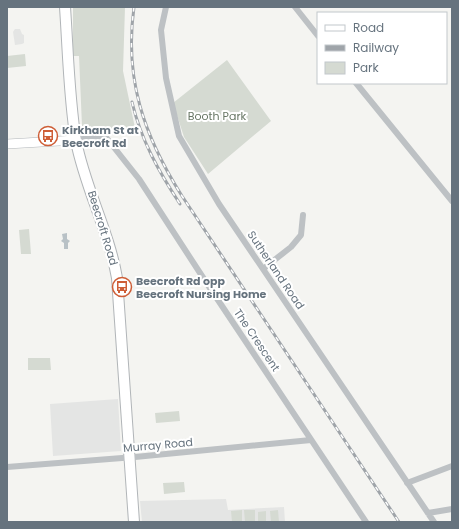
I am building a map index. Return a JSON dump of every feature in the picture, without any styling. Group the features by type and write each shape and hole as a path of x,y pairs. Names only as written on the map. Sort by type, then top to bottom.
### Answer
{"main road":[{"name":"Beecroft Road","path":"65,7 76,140 87,180 113,256 117,278 134,522"}],"street":[{"name":"Sutherland Road","path":"166,7 161,30 166,78 179,136 219,204 434,522"},
{"path":"295,7 317,35"},
{"path":"357,84 452,201"},
{"name":"The Crescent","path":"76,140 106,136 139,179 366,522"},
{"path":"7,144 76,140"},
{"path":"263,270 291,247 301,236 303,215"},
{"name":"Murray Road","path":"7,467 311,440"},
{"path":"407,483 452,466"},
{"path":"428,513 452,509"}],"shaded area":[{"path":"15,29 20,29 24,35 24,43 15,45 13,32"},
{"path":"67,233 67,239 70,241 68,243 68,249 64,249 64,243 61,241 63,239 62,234"},
{"path":"118,399 121,451 53,456 50,404"},
{"path":"226,499 228,510 284,507 285,522 142,522 140,501"}],"green space":[{"path":"73,7 125,7 123,71 135,128 102,132 100,130 84,130 82,126 79,56 73,56"},
{"path":"25,54 26,66 7,68 7,56"},
{"name":"Booth Park","path":"227,60 271,121 208,174 184,137 173,103"},
{"path":"29,229 31,254 21,254 19,230"},
{"path":"28,358 50,358 51,370 28,370"},
{"path":"179,411 180,421 156,423 155,413"},
{"path":"184,482 185,492 164,494 163,483"},
{"path":"242,510 242,522 232,522 231,511"},
{"path":"244,510 255,510 255,522 245,522"},
{"path":"278,510 279,522 271,522 270,511"},
{"path":"266,511 266,522 258,522 258,512"}],"railway":[{"path":"134,7 132,58 135,83 147,129 157,151 182,196 399,522"},
{"path":"132,102 146,143 165,180 180,204"}],"place":[{"name":"Kirkham St at Beecroft Rd","path":"48,136"},
{"name":"Beecroft Rd opp Beecroft Nursing Home","path":"122,287"}]}
